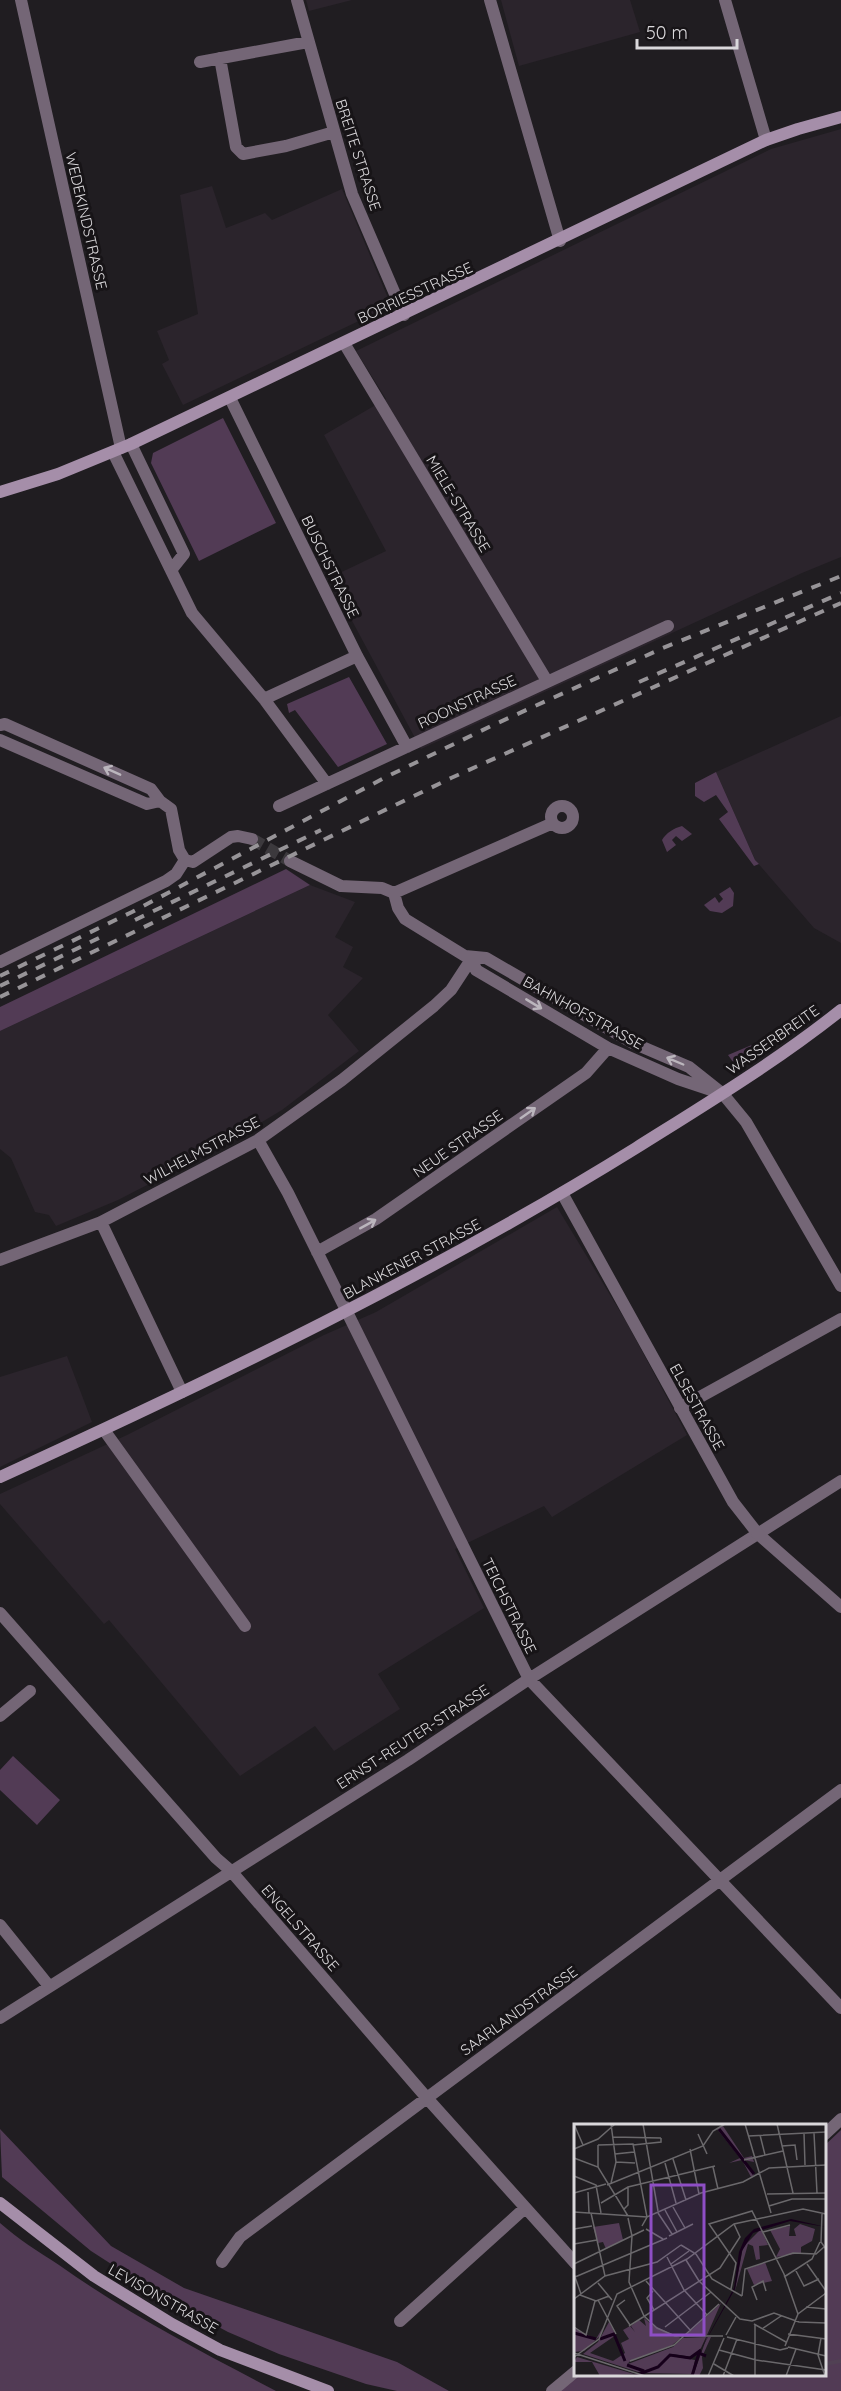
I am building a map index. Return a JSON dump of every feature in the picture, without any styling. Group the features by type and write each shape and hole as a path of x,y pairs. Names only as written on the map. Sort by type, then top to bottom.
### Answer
{"main road":[{"name":"BORRIESSTRASSE","path":"0,492 58,474 122,448 560,241 766,140 841,117"},
{"name":"WASSERBREITE","path":"723,1094 809,1035 841,1010"},
{"name":"BLANKENER STRASSE","path":"0,1478 104,1430 347,1311 460,1251 562,1193 723,1094"},
{"name":"LEVISONSTRASSE","path":"0,2203 94,2276 172,2324 220,2350 328,2391"}],"street":[{"name":"WEDEKINDSTRASSE","path":"21,0 122,448"},
{"name":"BREITE STRASSE","path":"297,0 352,194 404,315"},
{"path":"490,0 560,241"},
{"path":"725,0 766,140"},
{"path":"200,62 308,42"},
{"path":"220,58 236,147 243,154 286,146 334,132"},
{"name":"MIELE-STRASSE","path":"344,343 547,681"},
{"name":"BUSCHSTRASSE","path":"230,398 357,656 407,747"},
{"path":"122,448 184,554 172,569"},
{"path":"122,448 192,613 264,699 327,784"},
{"name":"ROONSTRASSE","path":"279,806 668,626"},
{"path":"264,699 357,656"},
{"path":"0,725 5,724 151,789 160,801 171,809 180,850 185,860 193,862 231,837 252,839"},
{"path":"0,740 147,804 160,801"},
{"path":"290,861 341,886 382,888 394,893 554,823"},
{"path":"0,962 166,881 176,874 185,860"},
{"name":"BAHNHOFSTRASSE","path":"394,893 398,908 405,919 465,956 486,958 633,1043 689,1067 723,1094 746,1122 841,1286"},
{"name":"BAHNHOFSTRASSE","path":"472,958 476,970 608,1048 678,1079 723,1094"},
{"name":"WILHELMSTRASSE","path":"0,1260 101,1222 258,1140 342,1080 434,1006 451,990 472,958"},
{"name":"NEUE STRASSE","path":"317,1252 376,1219 586,1073 608,1048"},
{"name":"TEICHSTRASSE","path":"258,1140 288,1193 528,1679 841,2008"},
{"name":"ELSESTRASSE","path":"562,1193 734,1502 758,1534 841,1607"},
{"path":"101,1222 182,1392"},
{"path":"681,1408 841,1318"},
{"path":"104,1430 244,1626"},
{"name":"ERNST-REUTER-STRASSE","path":"0,2018 408,1760 528,1679 841,1481"},
{"name":"ENGELSTRASSE","path":"0,1613 216,1858 231,1871 426,2097 574,2262"},
{"path":"0,1716 30,1691"},
{"name":"SAARLANDSTRASSE","path":"222,2262 240,2237 841,1790"},
{"path":"0,1925 49,1986"},
{"path":"826,2134 841,2119"},
{"path":"400,2321 525,2208"},
{"path":"552,2391 574,2373"}],"shaded area":[{"path":"306,0 352,0 309,11"},
{"path":"501,0 630,0 640,32 519,66"},
{"path":"841,129 841,557 421,749 329,578 386,551 324,435 386,399 356,351 771,149"},
{"path":"212,186 226,228 265,213 272,220 342,189 388,298 386,308 183,405 162,364 169,360 157,331 198,314 180,195"},
{"path":"223,418 276,523 199,561 151,463 153,453"},
{"path":"349,677 387,744 338,767 295,710 289,713 287,704"},
{"path":"841,716 841,943 814,928 755,860 716,772"},
{"path":"716,772 755,860 759,864 754,866 719,819 728,812 716,795 704,802 695,796 695,783"},
{"path":"682,826 692,834 682,841 676,836 672,840 676,845 667,852 662,840 670,831"},
{"path":"286,869 310,885 0,1031 0,1007"},
{"path":"310,885 355,902 335,937 353,947 343,967 363,978 328,1015 359,1051 282,1110 215,1150 118,1200 56,1226 49,1215 35,1212 11,1158 0,1149 0,1031"},
{"path":"730,887 734,893 733,906 722,913 710,911 704,905 715,897 719,903 723,899 719,894"},
{"path":"754,1044 759,1052 736,1066 728,1055"},
{"path":"557,1207 627,1323 687,1435 552,1517 544,1506 455,1549 484,1608 378,1674 400,1709 334,1751 315,1726 240,1776 109,1620 104,1624 0,1504 0,1494 127,1435 324,1335 376,1312"},
{"path":"67,1356 92,1422 0,1467 0,1377"},
{"path":"13,1756 60,1800 37,1825 0,1790 0,1770"},
{"path":"0,2129 111,2246 184,2288 397,2362 449,2391 397,2391 366,2384 279,2354 228,2332 161,2296 91,2251 2,2177"},
{"path":"841,2130 841,2391 559,2391 578,2376 826,2376 826,2144"},
{"path":"0,2223 112,2300 276,2391 0,2391"}],"waterway":[{"path":"826,2364 841,2361"}],"tunnel":[{"path":"252,839 290,861"}],"railway":[{"path":"0,976 132,912 384,778 491,726 663,648 841,576"},
{"path":"639,682 841,593"},
{"path":"0,997 451,778 841,603"},
{"path":"135,920 321,830"},
{"path":"0,986 105,935"}]}
